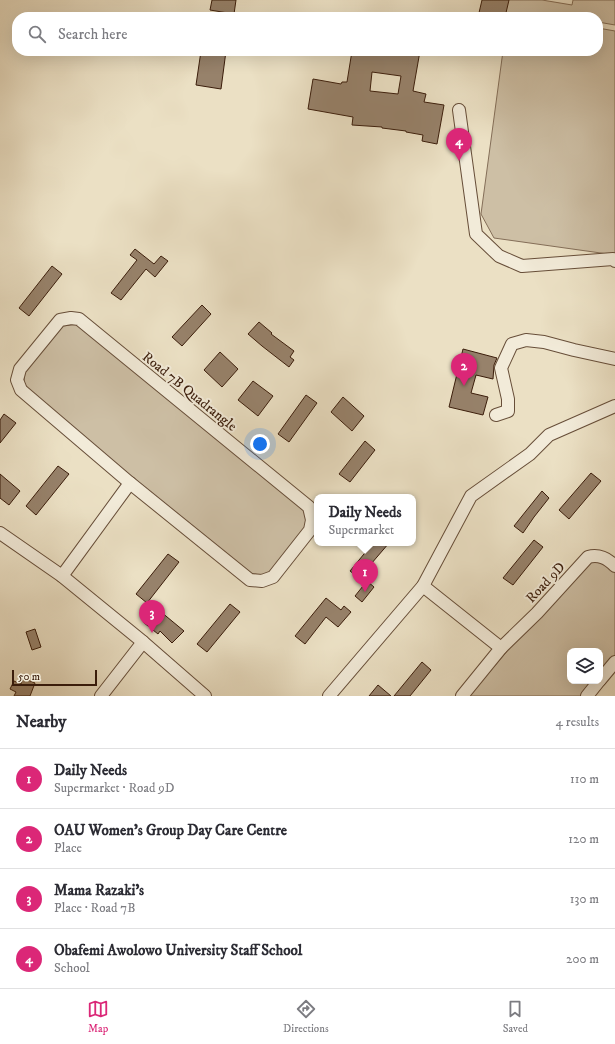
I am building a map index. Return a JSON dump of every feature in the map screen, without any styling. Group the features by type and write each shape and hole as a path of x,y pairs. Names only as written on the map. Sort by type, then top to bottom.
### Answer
{"street":[{"path":"460,110 476,234 499,256 522,266 615,260"},
{"name":"Road 7B Quadrangle","path":"71,318 79,319 309,507 312,520 310,530 273,577 262,581 250,580 130,483 21,390 17,380 20,369 60,320 71,318"},
{"path":"496,415 508,411 508,399 501,368 512,344 526,340 544,342 615,359"},
{"path":"329,696 423,586 471,496 530,454 549,435 615,406"},
{"path":"62,576 130,483"},
{"path":"0,533 62,576 143,642 205,696"},
{"name":"Road 9D","path":"462,696 501,648 537,613 588,557 596,555 608,559 615,566"},
{"path":"423,586 501,648"},
{"path":"101,696 143,642"},
{"path":"603,677 615,662"},
{"path":"587,696 597,684"}],"shaded area":[{"path":"504,0 542,0 572,5 573,0 615,0 615,25 603,23 603,12 502,12"},
{"path":"603,29 615,31 615,255 494,238 481,214 502,56 603,56"},
{"path":"79,324 306,509 306,529 267,576 248,573 30,393 24,382 25,372 63,326"},
{"path":"597,560 615,571 615,657 603,671 603,648 567,648 567,684 593,684 583,696 469,696 521,635 588,562"}],"building":[{"path":"212,0 236,0 234,12 210,10"},
{"path":"482,0 509,0 506,12 479,12"},
{"path":"200,56 225,56 221,89 196,85"},
{"path":"351,56 419,56 413,91 426,94 424,102 444,105 437,144 422,141 423,135 382,127 352,125 353,117 308,109 313,79 341,84 342,82 347,82","holes":["372,72 401,76 398,94 370,91"]},
{"path":"135,249 154,264 161,256 168,261 155,277 146,269 121,300 111,293 137,260 130,255"},
{"path":"52,266 62,274 29,316 19,308"},
{"path":"202,305 211,314 182,346 172,337"},
{"path":"259,322 272,333 271,334 294,351 290,357 294,360 289,367 248,334"},
{"path":"463,349 497,358 494,365 493,379 476,375 471,393 488,397 483,415 449,407"},
{"path":"220,352 238,369 222,387 204,370"},
{"path":"253,381 273,396 258,416 238,400"},
{"path":"306,395 317,403 289,442 278,434"},
{"path":"343,397 364,416 352,431 331,412"},
{"path":"4,414 16,423 0,443 0,420"},
{"path":"365,441 375,450 350,482 339,474"},
{"path":"58,466 69,474 36,515 26,506"},
{"path":"591,473 601,481 569,519 559,510"},
{"path":"0,474 20,491 9,505 0,498"},
{"path":"542,491 549,498 523,533 514,526"},
{"path":"534,540 543,547 513,585 503,578"},
{"path":"371,546 386,546 359,578 350,571"},
{"path":"168,554 179,562 147,603 136,594"},
{"path":"367,581 374,587 362,602 355,596"},
{"path":"326,598 341,610 344,606 351,612 338,627 326,617 305,644 295,636"},
{"path":"230,604 240,612 207,652 197,644"},
{"path":"155,607 184,631 172,643 160,631 158,634 143,622"},
{"path":"35,629 41,647 32,650 26,632"},
{"path":"422,662 431,670 410,696 394,696"},
{"path":"23,678 35,683 30,696 14,696 16,692 10,689 14,681 21,684"},
{"path":"378,685 391,696 369,696"}],"place":[{"name":"Obafemi Awolowo University Staff School","path":"459,161"},
{"name":"OAU Women's Group Day Care Centre","path":"464,386"},
{"name":"Daily Needs","path":"365,592"},
{"name":"Mama Razaki's","path":"152,633"}]}
